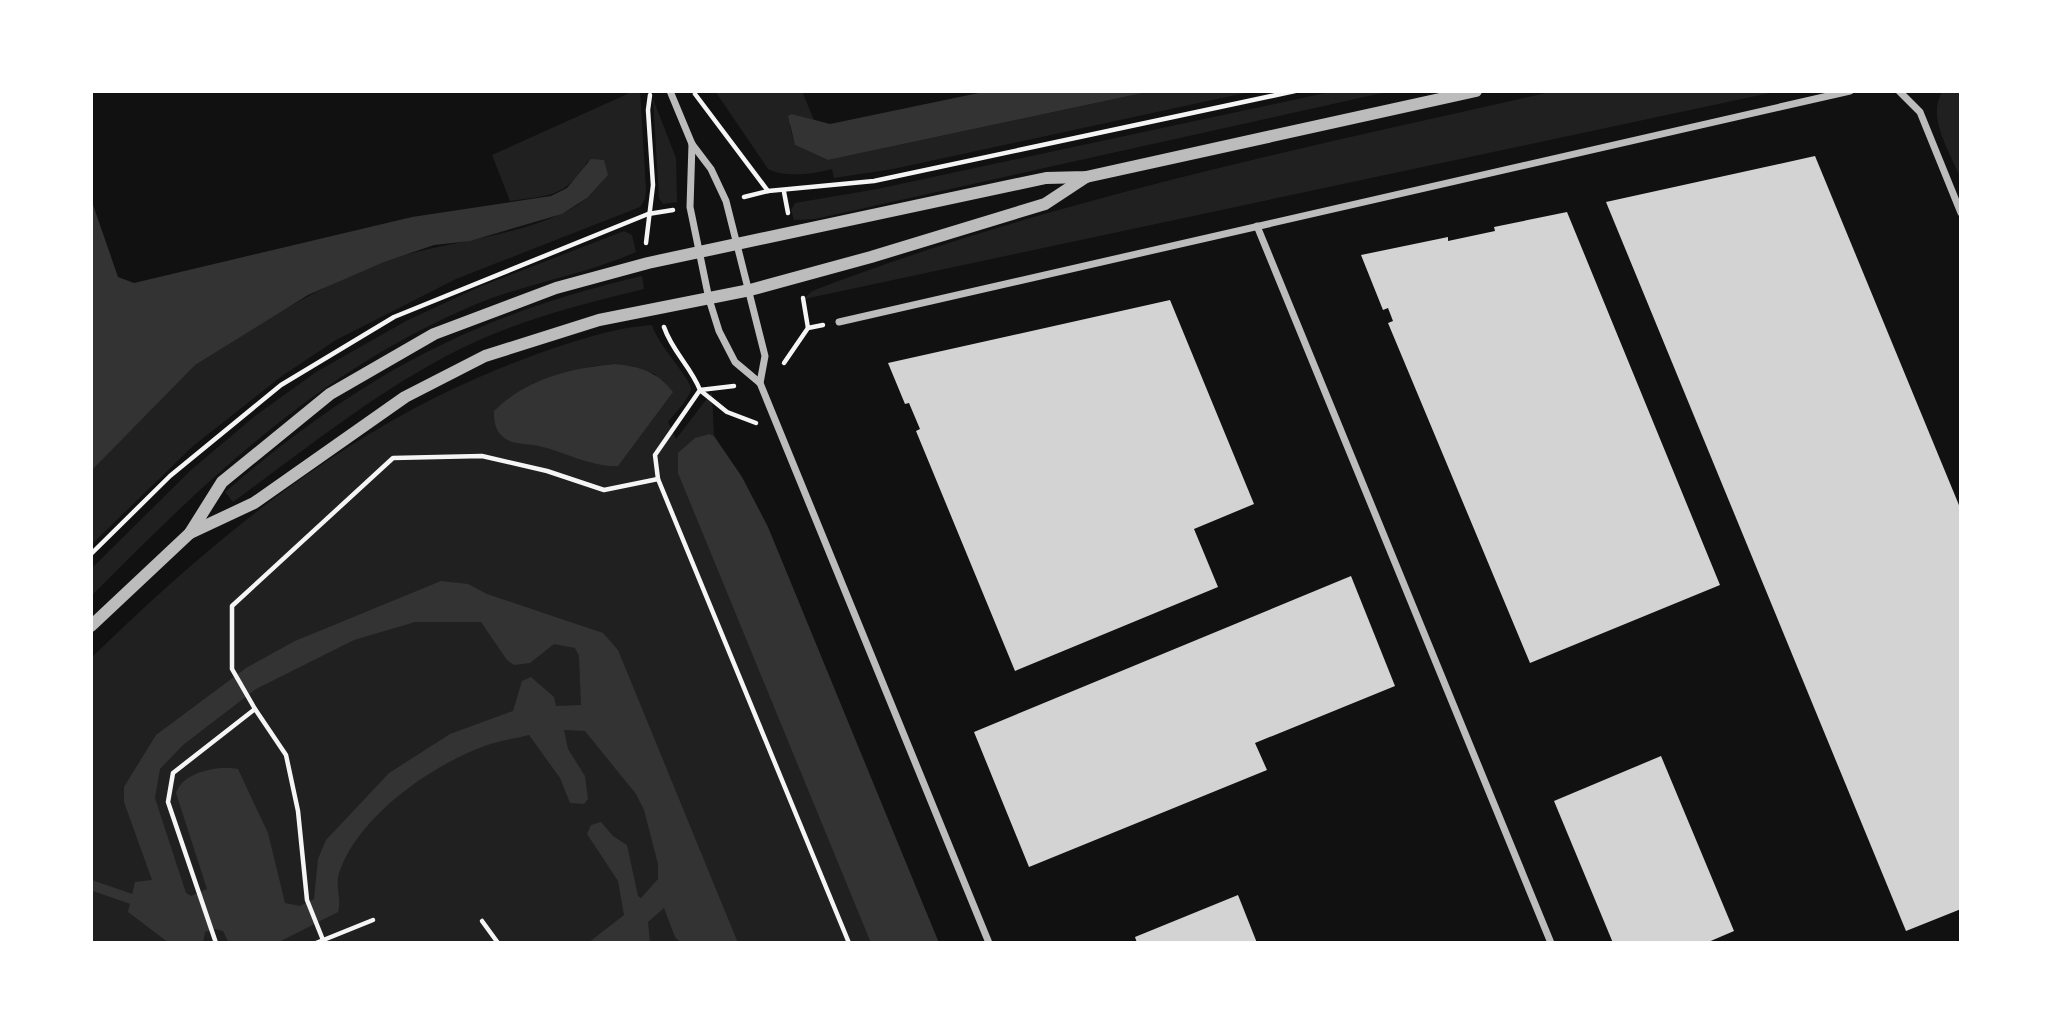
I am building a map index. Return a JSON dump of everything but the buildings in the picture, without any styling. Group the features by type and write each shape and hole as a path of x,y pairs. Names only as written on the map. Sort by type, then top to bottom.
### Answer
{"street":[{"path":"670,91 692,144 711,169 726,201 765,356 760,383"},
{"path":"91,626 190,533 222,482 330,394 434,334 556,288 697,252 1046,178 1086,177 1476,91"},
{"path":"839,322 1850,91"},
{"path":"1899,91 1920,112 1961,213"},
{"path":"692,144 690,208 697,252 719,331 735,362 760,383 989,943"},
{"path":"190,533 254,503 405,397 485,356 599,320 750,290 871,257 1045,204 1086,177"},
{"path":"1257,226 1551,943"}],"path":[{"path":"648,214 653,184 648,110 650,91"},
{"path":"691,91 768,191"},
{"path":"658,308 668,339 700,390 727,412 753,423 776,421"},
{"path":"700,390 655,455 658,479 849,943"},
{"path":"323,940 307,900 298,811 286,755 232,668 232,606 393,458 482,456 547,471 604,490 658,479"},
{"path":"215,940 168,802 173,773 255,709"},
{"path":"316,943 373,920"},
{"path":"482,921 498,943"}],"shaded area":[{"path":"634,91 640,91 646,190 640,207 456,279 336,340 282,376 193,446 91,545 91,224 116,297 207,357 294,304 361,270 409,254 518,229 567,211 587,198 588,161 572,182 555,193 510,201 492,155"},
{"path":"715,91 802,91 814,120 792,114 790,127 795,145 828,160 1152,91 1254,91 893,169 834,178 832,169 791,174 768,169"},
{"path":"988,91 1152,91 828,160 795,145 788,116 792,114 830,124"},
{"path":"1335,91 1391,91 815,219 794,220 791,210 795,203 877,189"},
{"path":"1555,91 1779,91 804,299 812,291 903,258 1086,202 1273,155"},
{"path":"1943,91 1961,91 1961,179 1938,123 1938,101"},
{"path":"653,99 676,158 677,202 663,204 659,198"},
{"path":"591,159 604,160 608,175 587,198 562,214 470,241 434,245 384,262 308,295 195,365 91,471 91,199 118,277 134,283 412,217 551,196 567,188"},
{"path":"624,231 632,235 636,252 474,305 417,332 315,395 223,470 91,596 91,569 191,470 255,416 316,372 406,321 479,287"},
{"path":"642,276 644,289 517,325 444,357 381,395 233,502 225,492 322,416 419,356 524,310"},
{"path":"652,325 660,342 690,385 687,398 668,422 676,439 712,392 714,436 710,434 898,943 91,943 91,658 189,567 241,524 349,447 406,413 466,383 559,347","holes":["593,366 632,366 657,375 532,384"]},
{"path":"615,364 647,371 661,379 673,392 618,466 588,462 539,446 514,442 498,431 494,411 520,391 566,372"},
{"path":"710,434 742,477 768,527 939,943 871,943 678,473 678,453 695,438"},
{"path":"441,581 468,584 487,594 603,633 618,650 738,943 681,943 675,937 664,908 648,922 650,943 588,943 624,915 618,881 587,834 591,825 601,822 613,836 627,845 638,896 641,898 658,879 658,864 644,810 636,794 585,731 564,730 568,749 585,776 588,799 584,804 570,803 560,778 529,735 488,745 419,780 363,831 338,875 338,912 277,943 229,943 223,931 215,929 205,932 203,943 169,943 128,912 135,882 152,880 124,802 124,787 156,735 246,668 295,641","holes":["415,622 481,622 507,660 514,665 530,663 554,644 575,648 579,656 581,705 556,706 554,697 531,677 522,681 513,711 450,734 389,773 326,840 318,859 314,899 300,906 285,903 268,833 238,769 211,769 193,775 176,793 207,889 191,896 186,893 155,798 160,769 183,745 256,689 354,640"]}],"waterway":[{"path":"91,885 143,903"}]}
